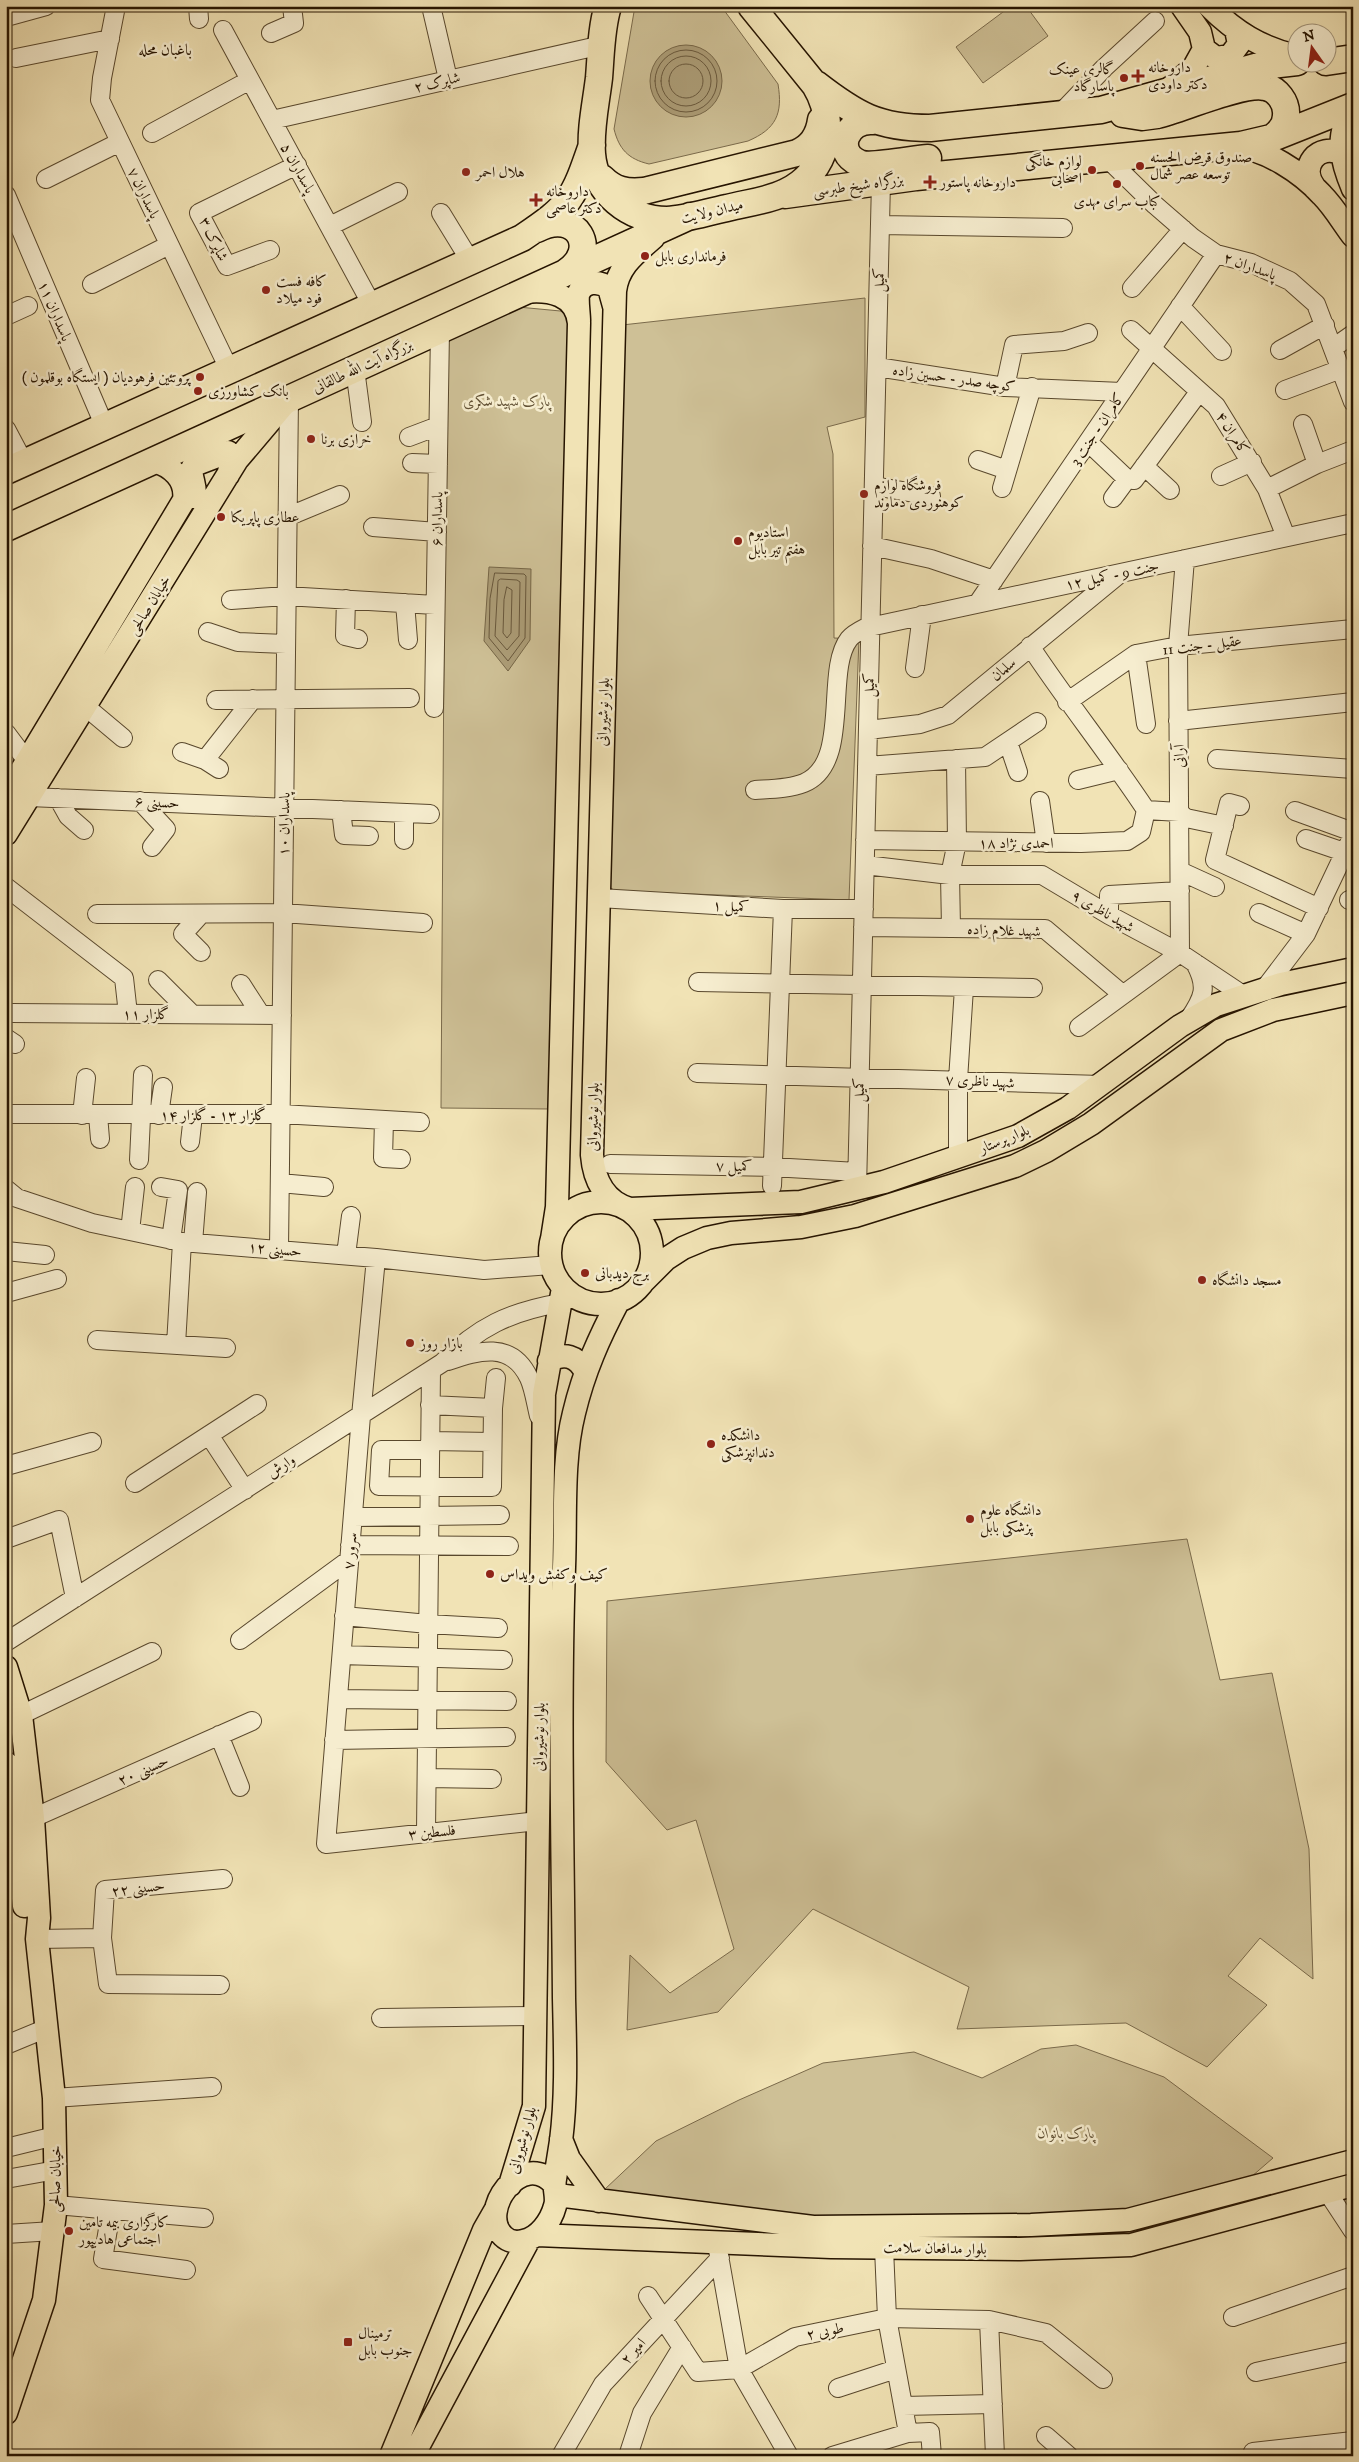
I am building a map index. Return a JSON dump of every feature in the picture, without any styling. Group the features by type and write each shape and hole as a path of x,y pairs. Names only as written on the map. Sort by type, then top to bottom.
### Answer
{"highway":[{"name":"میدان ولایت","path":"593,156 607,193 619,205 634,214 658,220 690,216 774,197 788,192 806,179 822,155 827,141 828,119 825,105 814,84 751,6"},
{"path":"522,238 558,214 568,202 593,156 606,10"},
{"path":"1336,61 1353,58"},
{"path":"980,171 930,158 864,165 858,163 847,151 846,138 853,126 859,122 873,121 906,127 930,128 1101,110 1165,94 1255,67 1286,63"},
{"path":"814,84 846,108 873,121"},
{"path":"593,156 601,177 616,189 639,192 797,153 808,148 820,129 822,114 814,84"},
{"path":"1101,110 1150,116 1246,88 1265,86 1274,90 1285,105 1286,115 1284,124 1273,137"},
{"name":"بزرگراه شیخ طبرسی","path":"774,197 980,171 1226,147 1273,137 1353,106"},
{"name":"بزرگراه آیت الله طالقانی","path":"6,528 690,216"},
{"path":"15,467 373,307 552,223 564,223 574,228 581,238 582,255 576,265 563,274"}],"main road":[{"path":"1165,94 1194,67 1204,50 1200,32 1182,6"},
{"path":"1209,6 1236,30 1258,44 1286,53"},
{"path":"1204,50 1216,58 1230,56 1239,44 1236,30"},
{"path":"1353,110 1342,133 1342,154 1353,189"},
{"path":"1226,147 1244,147 1260,151 1315,188"},
{"path":"1342,154 1330,150 1317,154 1312,158 1308,170 1310,183 1324,196 1353,236"},
{"name":"بلوار نوشیروانی","path":"621,1206 600,1188 594,1174 592,1155 614,310 616,282 620,270 630,258 665,228"},
{"path":"552,1239 565,1217 579,1207 604,1202 621,1206 642,1222 651,1246 651,1263 640,1286 619,1300 593,1303 561,1295 551,1264 552,1239 557,1207 579,323 578,296 588,284 599,282 608,288 614,310"},
{"path":"524,292 542,290 562,296 576,308 579,323"},
{"name":"خیابان صالحی","path":"12,825 228,475 252,440 288,399"},
{"path":"170,524 196,494 191,471 194,465 228,452 233,459 228,475"},
{"name":"خیابان صالحی","path":"6,796 184,500 184,490 175,472 164,464 154,461"},
{"name":"بلوار پرستار","path":"621,1206 630,1209 801,1202 857,1181 958,1157 1018,1136 1068,1108 1189,1019 1216,1005 1265,988 1353,969"},
{"name":"بلوار پرستار","path":"640,1286 674,1253 707,1238 731,1233 812,1226 864,1214 1015,1166 1046,1151 1091,1124 1221,1030 1273,1010 1353,993"},
{"name":"بلوار نوشیروانی","path":"510,2185 534,2106 544,1394 561,1295"},
{"name":"بلوار نوشیروانی","path":"556,2190 562,2139 565,2043 563,1596 568,1458 573,1415 585,1372 593,1349 619,1300"},
{"path":"549,1361 557,1356 566,1355 574,1358 585,1372"},
{"name":"خيابان صالحی","path":"6,1666 21,1715 33,1818 39,1918 37,1939 54,2098 56,2170 56,2206 44,2300 7,2408"},
{"name":"خيابان صالحی","path":"6,1763 26,1918 37,1939"},
{"path":"534,2106 538,2122 546,2128 556,2121 563,2108"},
{"path":"562,2139 569,2159 599,2201"},
{"path":"1284,2179 1353,2148"},
{"path":"1284,2179 1353,2161"},
{"path":"391,2456 484,2230 510,2185 524,2174 535,2172 546,2176 556,2190 552,2214 532,2238 413,2456"},
{"name":"بلوار مدافعان سلامت","path":"556,2190 599,2201 813,2226 1031,2225 1128,2220 1284,2179"},
{"name":"بلوار مدافعان سلامت","path":"532,2238 618,2237 718,2250 1020,2249 1131,2245 1353,2185"},
{"path":"618,2237 607,2228 606,2220 610,2216 641,2206"},
{"path":"496,2209 494,2219 498,2230 505,2239 516,2242 532,2238"}],"street":[{"path":"6,17 46,6"},
{"name":"پاسداران ۷","path":"116,6 102,78 100,100 230,371"},
{"path":"271,33 294,23 292,6"},
{"path":"431,6 448,79"},
{"path":"1060,115 1104,68 1156,21"},
{"name":"پاسداران ۵","path":"223,30 373,307"},
{"path":"16,58 110,39"},
{"name":"شاپرک ۲","path":"272,120 602,45"},
{"path":"152,133 250,80"},
{"path":"46,179 120,142"},
{"name":"پاسداران ۲","path":"1107,158 1183,229 1216,254 1251,263 1290,281 1316,304 1353,402"},
{"name":"شاپرک ۳","path":"270,250 227,266 199,213 296,165"},
{"name":"کمیل","path":"857,1181 881,182"},
{"path":"330,226 398,192"},
{"name":"پاسداران ١١","path":"6,195 18,218 105,427"},
{"path":"441,212 470,262"},
{"path":"880,225 1063,228"},
{"path":"1132,288 1183,229"},
{"path":"92,284 169,245"},
{"name":"کامران - جنت 3","path":"978,603 1216,254"},
{"path":"6,316 28,306"},
{"path":"1180,306 1222,350"},
{"path":"1280,350 1325,325"},
{"name":"پاسداران ۶","path":"434,708 440,330"},
{"name":"کامران ۴","path":"1131,330 1216,406 1267,489 1286,537"},
{"path":"1005,386 1014,345 1064,340 1088,333"},
{"path":"1333,348 1353,334"},
{"name":"کوچه صدر - حسین زاده","path":"877,367 1005,386 1122,392"},
{"path":"355,369 362,422"},
{"path":"1285,390 1340,369"},
{"path":"1002,488 1032,387"},
{"path":"1088,442 1127,479 1134,480 1199,392"},
{"name":"پاسداران ١٠","path":"279,1250 288,399"},
{"path":"1303,424 1317,464"},
{"path":"409,436 438,426"},
{"path":"6,429 15,467"},
{"path":"1267,489 1317,464 1353,450"},
{"path":"978,460 1007,470"},
{"path":"1221,476 1252,462"},
{"path":"412,463 438,464"},
{"path":"1144,466 1170,490"},
{"path":"1113,498 1127,479"},
{"path":"874,486 931,496"},
{"path":"287,517 340,495"},
{"name":"جنت 9 - کمیل ۱۲","path":"755,790 776,789 803,783 819,769 828,756 835,727 840,666 844,649 849,639 857,632 870,626 1353,523"},
{"path":"373,527 437,532"},
{"path":"872,546 931,559 994,580"},
{"name":"آرانی","path":"1185,559 1178,646 1178,721 1180,891 1187,958"},
{"name":"سلمان","path":"868,730 920,724 948,715 1121,573"},
{"path":"231,600 286,596 435,605"},
{"path":"346,599 345,636 358,640"},
{"path":"405,603 408,640"},
{"path":"915,668 922,615"},
{"name":"عقیل - جنت 11","path":"1067,702 1136,654 1178,646 1353,629"},
{"path":"208,632 238,642 286,644"},
{"path":"1030,646 1067,702 1119,770 1146,810 1179,812 1186,818 1224,826"},
{"path":"1136,654 1146,724"},
{"path":"216,700 410,698"},
{"path":"182,752 212,765 253,699"},
{"path":"1178,721 1353,702"},
{"path":"86,707 123,738"},
{"path":"867,766 985,757 1037,722"},
{"path":"6,733 27,761"},
{"path":"1008,742 1018,772"},
{"path":"951,928 950,874 957,842 956,759"},
{"path":"1217,759 1353,769"},
{"path":"1078,780 1119,770"},
{"name":"حسینی ۶","path":"29,797 284,806 430,814"},
{"path":"58,798 68,816 84,830"},
{"path":"140,801 166,829 152,847"},
{"path":"1040,801 1046,843"},
{"path":"1240,806 1229,803 1215,860 1319,908"},
{"path":"341,810 344,835 369,836"},
{"name":"احمدی نژاد ۱۸","path":"865,840 1046,843 1127,841 1141,832 1146,810"},
{"path":"1265,988 1306,934 1353,834 1294,810"},
{"path":"404,813 404,840"},
{"path":"1306,839 1344,852"},
{"name":"شهید ناظری ۹","path":"865,865 950,874 1042,875 1187,958 1243,995"},
{"path":"1180,871 1215,886"},
{"path":"6,887 124,978 128,1014"},
{"path":"1109,915 1109,894 1180,891"},
{"name":"کمیل ۱","path":"598,898 783,909 864,909"},
{"path":"772,1186 783,909"},
{"path":"97,914 283,913 423,923"},
{"path":"1259,913 1306,934"},
{"path":"201,914 183,934 201,952"},
{"name":"شهید غلام زاده","path":"863,927 1046,929 1122,994"},
{"path":"1079,1027 1122,994 1187,958 1202,978 1203,989 1200,1002 1189,1019"},
{"path":"158,980 192,1014"},
{"path":"698,982 781,985 1033,988"},
{"path":"241,984 261,1015"},
{"path":"958,1157 958,1080 964,988"},
{"name":"گلزار ١١","path":"11,1013 282,1015"},
{"name":"شهید ناظری ۷","path":"696,1073 776,1077 1101,1085"},
{"path":"140,1160 143,1075"},
{"path":"86,1078 90,1115 100,1139"},
{"path":"159,1115 163,1086"},
{"name":"گلزار ۱۳ - گلزار ۱۴","path":"6,1114 281,1114 420,1122"},
{"path":"190,1142 193,1115"},
{"path":"384,1120 383,1158 401,1159"},
{"name":"کمیل ۷","path":"610,1164 772,1167 857,1181"},
{"path":"280,1183 324,1187"},
{"path":"130,1231 135,1186"},
{"path":"161,1187 178,1190 182,1241 176,1345"},
{"name":"حسینی ۱۲","path":"6,1190 17,1198 92,1223 182,1241 346,1255 484,1270 551,1264"},
{"path":"182,1241 196,1192"},
{"path":"346,1255 351,1216"},
{"path":"6,1251 45,1255"},
{"name":"سرور ۷","path":"326,1844 361,1416 376,1258"},
{"path":"6,1293 57,1279"},
{"name":"وارش","path":"6,1642 437,1367 462,1343 484,1327 561,1295"},
{"path":"97,1340 226,1348"},
{"path":"426,1832 430,1405 437,1367 478,1350 494,1349 515,1359 529,1377 543,1434"},
{"path":"492,1442 381,1450 379,1486 492,1487 493,1408 496,1378"},
{"path":"135,1483 256,1404"},
{"path":"430,1405 493,1408"},
{"path":"209,1435 245,1490"},
{"path":"6,1466 92,1442"},
{"path":"353,1517 429,1514 500,1515"},
{"path":"6,1539 59,1520 75,1598"},
{"path":"240,1640 350,1553 429,1544 509,1546"},
{"path":"344,1616 498,1628"},
{"path":"21,1715 152,1652"},
{"path":"342,1654 503,1660"},
{"path":"339,1699 507,1701"},
{"name":"حسینی ٢٠","path":"33,1818 252,1721"},
{"path":"219,1735 240,1787"},
{"path":"334,1740 506,1737"},
{"path":"427,1778 492,1779"},
{"name":"فلسطین ۳","path":"326,1844 538,1821"},
{"name":"حسینی ۲۲","path":"102,1938 105,1890 223,1879"},
{"path":"37,1939 102,1938 108,1984 220,1984"},
{"path":"381,2018 535,2016"},
{"path":"6,2045 47,2028"},
{"path":"54,2098 212,2087"},
{"path":"6,2148 55,2136"},
{"path":"6,2178 56,2170"},
{"path":"1328,2193 1353,2231"},
{"path":"56,2206 204,2218"},
{"path":"111,2211 103,2259 186,2270"},
{"path":"6,2234 53,2232"},
{"path":"884,2248 886,2318 908,2433"},
{"path":"718,2250 739,2369 789,2456"},
{"name":"امیر ۲","path":"561,2456 603,2384 663,2318 718,2250"},
{"path":"1233,2317 1353,2276"},
{"path":"628,2456 642,2413 682,2347 648,2296"},
{"name":"طوبی ۲","path":"682,2347 698,2372 739,2369 796,2337 886,2318 989,2320 1046,2333 1103,2379"},
{"path":"989,2320 995,2456"},
{"path":"1256,2372 1353,2351"},
{"path":"838,2388 896,2369"},
{"path":"902,2406 993,2404"},
{"path":"832,2456 908,2433 930,2432 932,2456"},
{"path":"1046,2436 1069,2456"},
{"path":"1254,2452 1353,2441"}],"green space":[{"path":"635,6 721,6 778,84 778,112 771,126 748,141 649,164 630,156 622,148 614,129"},
{"path":"1011,6 1026,6 1048,36 983,83 956,47"},
{"path":"865,298 865,417 827,427 833,454 834,638 859,639 849,900 616,891 607,886 622,325"},
{"name":"پارک شهید شکری","path":"518,307 571,312 550,1109 441,1108 446,337"},
{"path":"1187,1539 1220,1680 1272,1673 1309,1849 1313,1979 1260,1938 1228,1976 1267,2005 1207,2067 1126,2023 957,2029 969,1987 813,1909 718,2012 627,2030 630,1955 670,1993 734,1949 696,1820 667,1830 606,1762 607,1601"},
{"name":"پارک بانوان","path":"1076,2045 1164,2077 1273,2158 1251,2177 1122,2217 758,2216 604,2190 656,2141 739,2100 823,2063 914,2052 982,2078 1041,2049"}],"water":[{"path":"686,45 700,48 712,55 719,67 722,81 719,95 712,107 700,114 686,117 672,114 660,107 653,95 650,81 653,67 660,55 672,48"},
{"path":"489,567 531,569 530,640 508,671 484,641"}],"place":[{"name":"داروخانه دکتر داودی","path":"1138,76"},
{"name":"گالری عینک پاسارگاد","path":"1124,78"},
{"name":"صندوق قرض الحسنه توسعه عصر شمال","path":"1140,166"},
{"name":"لوازم خانگی اصحابی","path":"1092,170"},
{"name":"هلال احمر","path":"466,172"},
{"name":"داروخانه پاستور","path":"930,182"},
{"name":"کباب سرای مهدی","path":"1117,184"},
{"name":"داروخانه دکتر عاصمی","path":"536,200"},
{"name":"فرمانداری بابل","path":"645,256"},
{"name":"کافه فست فود میلاد","path":"266,290"},
{"name":"پروتئین فرهودیان ( ایستگاه بوقلمون )","path":"200,377"},
{"name":"بانک کشاورزی","path":"198,391"},
{"name":"خرازی برنا","path":"311,439"},
{"name":"فروشگاه لوازم کوهنوردی دماوند","path":"864,494"},
{"name":"عطاری پاپریکا","path":"221,517"},
{"name":"استادیوم هفتم تیر بابل","path":"738,541"},
{"name":"برج دیدبانی","path":"585,1273"},
{"name":"مسجد دانشگاه","path":"1202,1280"},
{"name":"بازار روز","path":"410,1343"},
{"name":"دانشکده دندانپزشکی","path":"711,1444"},
{"name":"دانشگاه علوم پزشکی بابل","path":"970,1519"},
{"name":"کیف و‌کفش ویداس","path":"490,1574"},
{"name":"کارگزاری بیمه تامین اجتماعی هادیپور","path":"69,2231"},
{"name":"ترمینال جنوب بابل","path":"348,2342"}],"district":[{"name":"باغبان محله","path":"165,49"}]}
